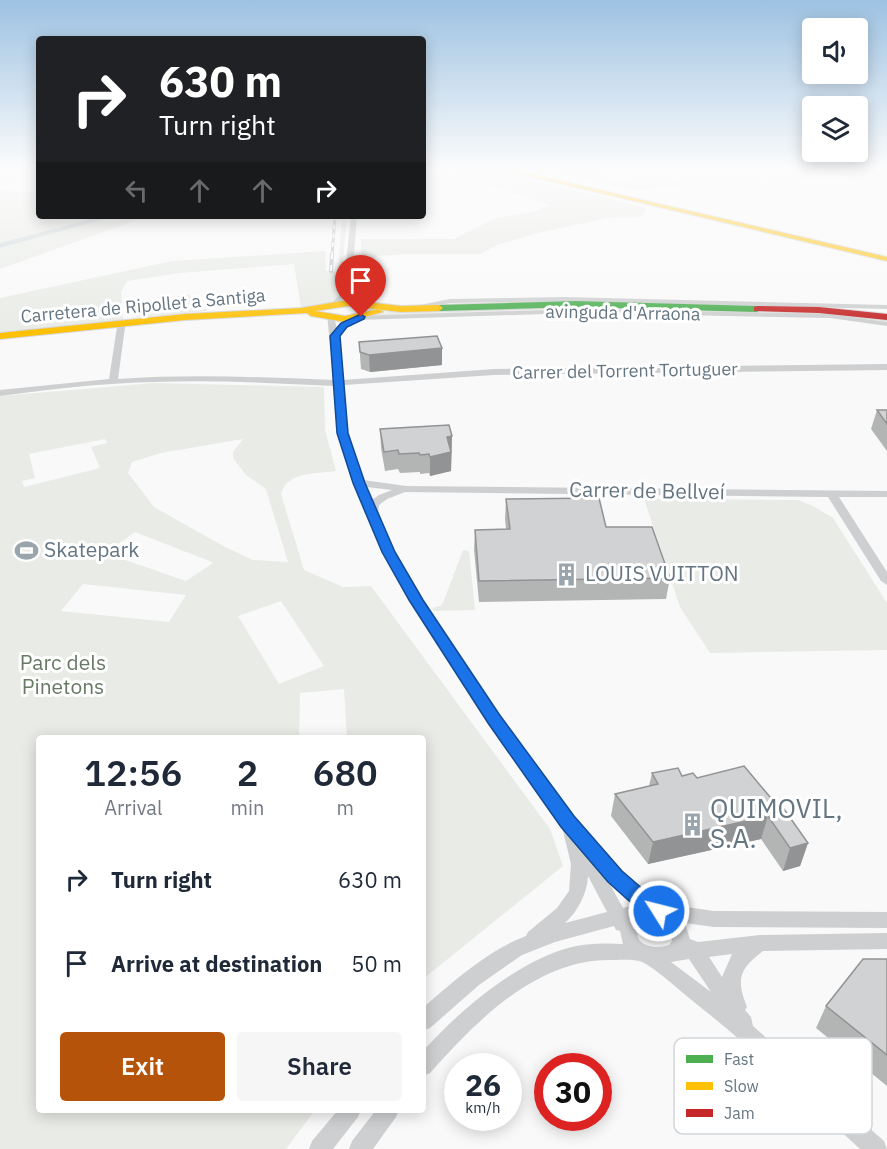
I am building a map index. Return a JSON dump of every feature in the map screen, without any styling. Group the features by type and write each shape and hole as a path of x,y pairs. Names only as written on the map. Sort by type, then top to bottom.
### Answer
{"main road":[{"path":"733,224 887,260"},
{"path":"763,224 887,252"},
{"name":"Carretera de Ripollet a Santiga","path":"0,336 185,317 330,311 348,303 360,313 401,309 602,305 802,310 887,317"}],"street":[{"path":"353,224 347,292 330,311 335,336 343,433 372,516 416,600 493,719 567,821 615,876 652,911 671,918 753,1037"},
{"path":"335,336 344,325 360,313 347,292"},
{"name":"avinguda d'Arraona","path":"401,309 450,301 565,299 887,307"},
{"name":"avinguda d'Arraona","path":"360,313 575,310 830,316 887,324"},
{"path":"113,382 121,327"},
{"name":"Carrer del Torrent Tortuguer","path":"0,393 113,382 337,378 364,381 494,372 887,367"},
{"name":"Carrer de Bellveí","path":"359,483 406,489 887,494"},
{"name":"Carrer de Bellveí","path":"372,516 374,504 382,497 406,489"},
{"path":"832,494 887,581"},
{"path":"567,821 630,938 646,954 753,1037"},
{"path":"426,1018 478,975 558,921 578,891 580,861 567,821"},
{"path":"630,938 628,931 632,919 652,911"},
{"path":"525,945 618,916 652,911 714,919 887,920"},
{"path":"673,953 681,942 680,929"},
{"path":"426,1063 456,1028 492,998 540,969 561,959 585,952 646,954 656,957 760,943 887,941"},
{"path":"753,1037 735,1003 731,977 735,963 743,953 760,943"},
{"path":"320,1149 349,1113"},
{"path":"360,1149 387,1113"},
{"path":"860,1134 876,1149"}],"green space":[{"path":"0,224 72,224 0,243"},
{"path":"88,224 127,224 0,269 0,248"},
{"path":"341,224 346,224 340,294 333,302 301,308 294,264 180,273 127,281 121,292 123,320 0,333 0,298 172,261 325,251 326,271 338,272"},
{"path":"484,224 582,224 537,233 497,245 480,254 378,256 362,265 361,239 453,239"},
{"path":"188,294 208,311 136,317 134,304"},
{"path":"570,306 795,311 887,320 887,322 834,315 575,309 369,316 393,311"},
{"name":"Parc dels Pinetons","path":"154,383 324,387 325,430 336,471 296,477 289,481 281,494 304,570 343,587 371,586 550,829 563,866 426,977 426,735 347,735 344,689 300,693 299,735 36,735 36,1113 313,1113 286,1149 0,1149 0,396","holes":["105,439 107,443 91,447 100,468 24,487 22,481 35,478 29,454","243,439 233,452 233,458 246,475 266,489 288,562 253,560 225,547 154,507 128,473 132,462 161,453","135,532 212,562 213,563 186,581 105,553","83,584 186,595 169,622 61,611","281,601 324,666 279,684 238,616"]},
{"path":"644,499 798,500 833,518 887,603 887,650 710,653 680,607"},
{"path":"463,550 469,551 475,610 434,611 432,608 443,603"}],"shaded area":[{"path":"72,224 88,224 0,248 0,243"}],"building":[{"path":"437,336 442,348 369,355 360,352 359,342"},
{"path":"877,410 887,410 887,424"},
{"path":"449,425 452,436 447,437 451,452 430,457 429,454 420,455 419,453 399,454 398,450 384,452 380,429"},
{"name":"LOUIS VUITTON","path":"599,498 606,527 652,527 670,578 479,581 475,530 510,529 506,499"},
{"path":"744,766 780,809 784,809 808,843 790,848 768,816 653,842 615,794 658,784 652,773 678,768 682,776 693,773 697,778"},
{"path":"863,959 887,959 887,1055 872,1043 872,1038 866,1038 826,1006"}],"railway":[{"path":"332,256 334,224"},
{"path":"331,271 332,254"}],"traffic: fast":[{"path":"439,308 575,304 757,309"}],"traffic: slow":[{"path":"736,224 887,259"},
{"path":"0,336 185,317 301,311 348,303 401,309 439,308"},
{"path":"311,313 345,319 379,312"}],"traffic: jam":[{"path":"757,309 819,310 887,317"}],"place":[{"name":"Skatepark","path":"26,550"},
{"name":"LOUIS VUITTON","path":"567,574"},
{"name":"QUIMOVIL, S.A.","path":"692,824"}],"route":[{"path":"361,317 344,325 335,336 337,383 343,433 359,483 389,552 416,600 493,719 567,821 615,876 653,910 659,911"}]}
